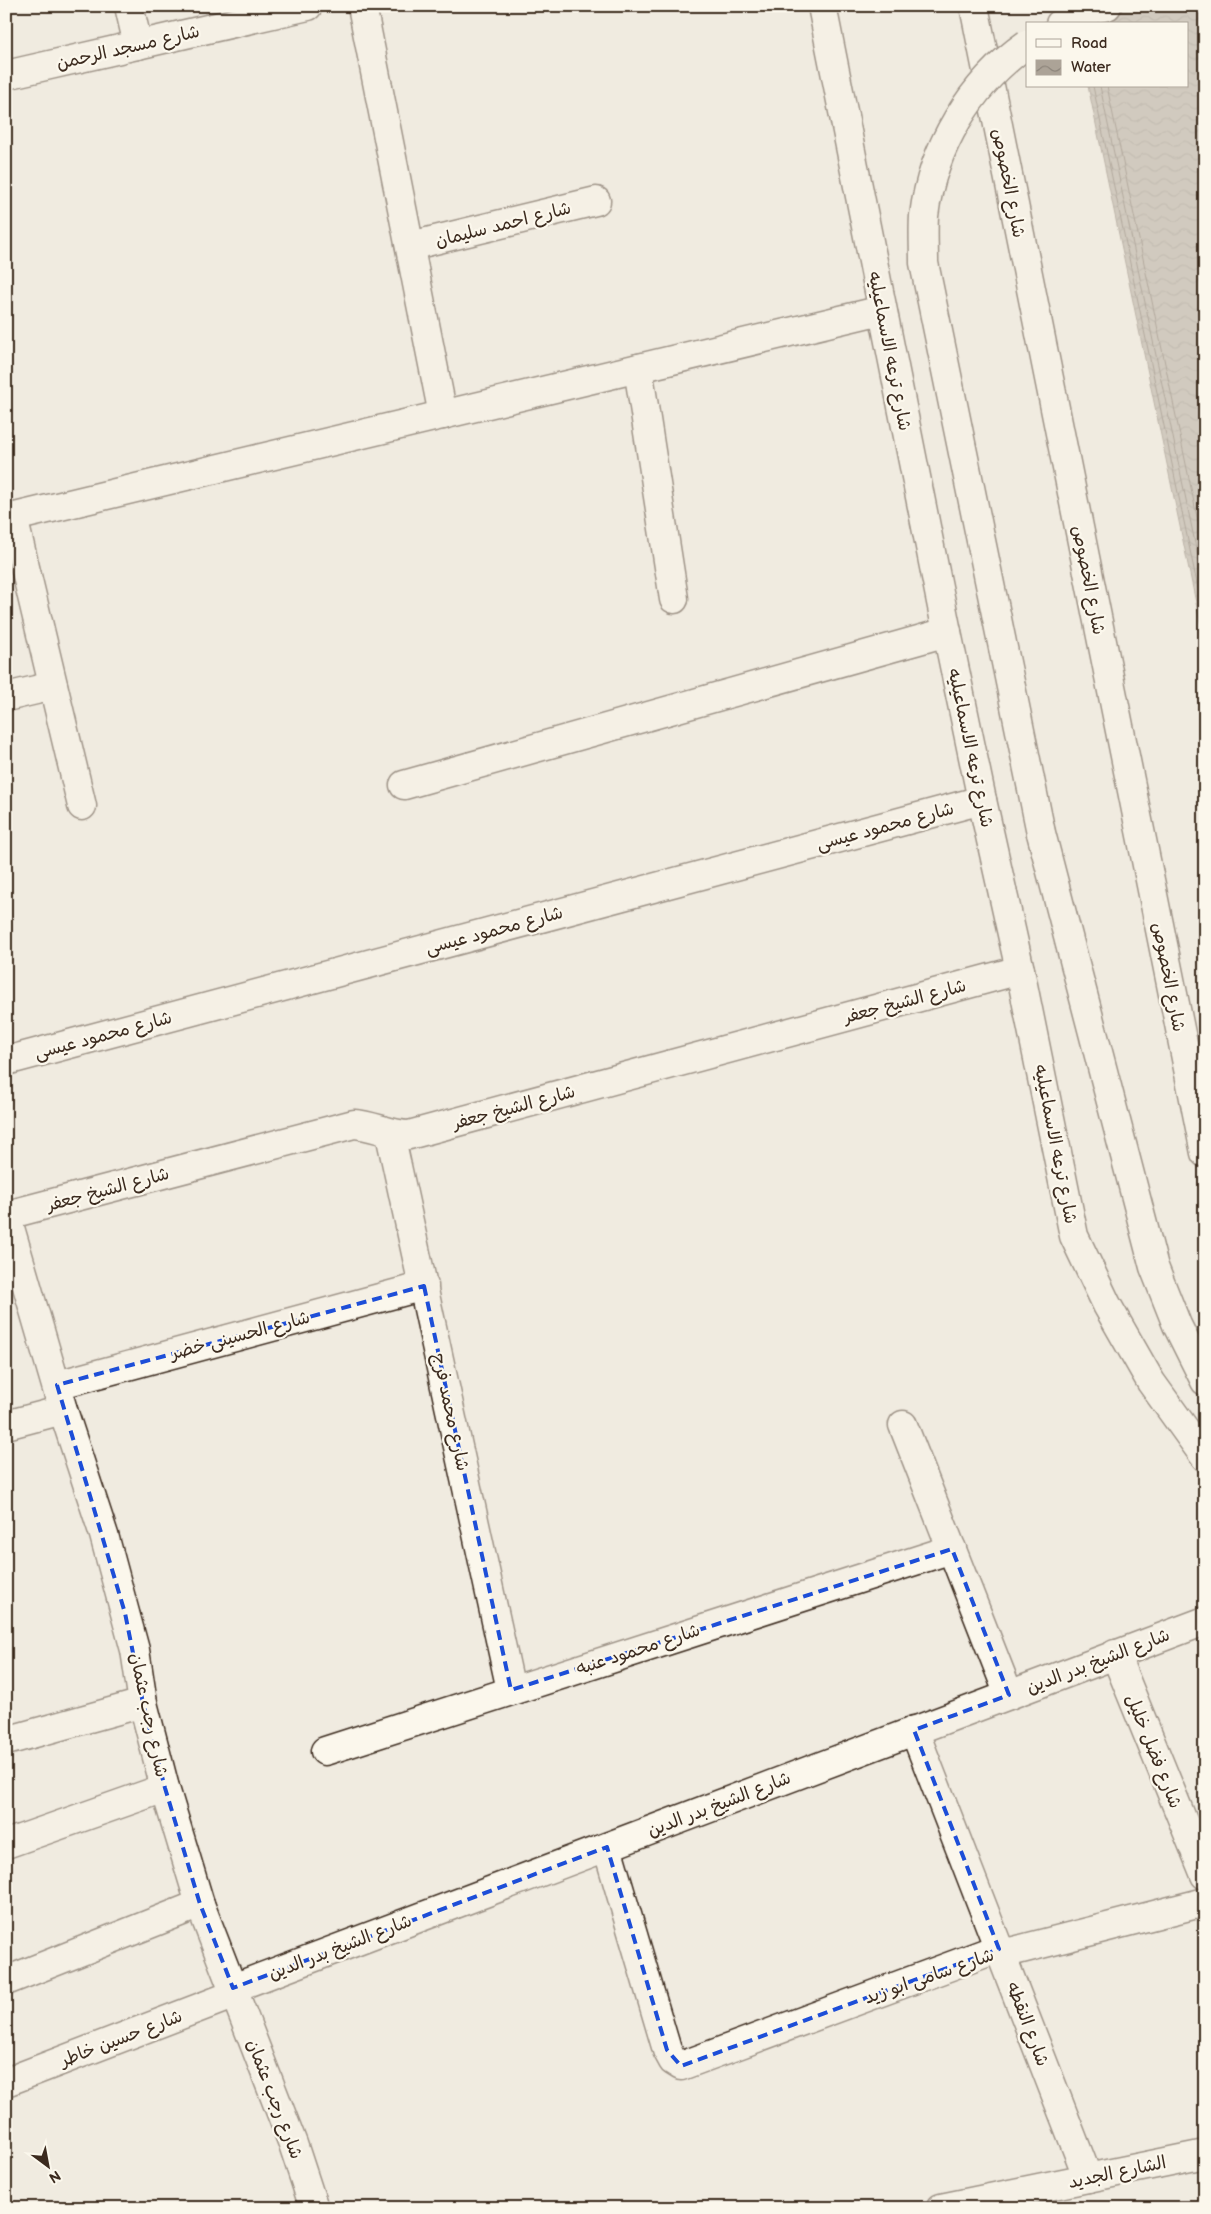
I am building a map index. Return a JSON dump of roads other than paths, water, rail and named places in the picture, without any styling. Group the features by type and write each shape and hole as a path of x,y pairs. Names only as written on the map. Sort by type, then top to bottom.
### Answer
{"street":[{"path":"129,6 138,45"},
{"name":"شارع مسجد الرحمن","path":"6,75 308,6"},
{"path":"362,6 443,415"},
{"name":"شارع ترعه الاسماعيليه","path":"822,6 947,632 1020,970 1074,1236 1107,1305 1151,1382 1205,1457"},
{"name":"شارع الخصوص","path":"974,6 1205,1153"},
{"path":"1064,22 1090,10 1107,6"},
{"path":"1026,45 1010,56 977,90 952,128 934,171 924,216 924,262 1041,833 1154,1268 1177,1325 1205,1381"},
{"name":"شارع احمد سليمان","path":"410,246 596,201"},
{"path":"82,806 54,686 10,518 882,310"},
{"path":"638,368 674,599"},
{"path":"404,785 947,632"},
{"path":"6,697 54,686"},
{"name":"شارع محمود عيسى","path":"6,1060 982,800"},
{"name":"شارع الشيخ جعفر","path":"6,1215 354,1124 390,1134 409,1135 1020,970"},
{"name":"شارع محمد فرج","path":"390,1134 511,1690"},
{"name":"شارع رجب عثمان","path":"6,1215 15,1274 60,1397 107,1544 135,1650 143,1703 165,1788 200,1904 293,2144 314,2208"},
{"name":"شارع الحسينى خضر","path":"6,1425 60,1397 424,1286"},
{"path":"902,1425 1009,1695"},
{"name":"شارع محمود عنبه","path":"324,1750 952,1549"},
{"name":"شارع الشيخ بدر الدين","path":"234,1991 914,1730 1205,1621"},
{"name":"شارع فضل خليل","path":"1115,1654 1205,1875"},
{"path":"6,1741 143,1703"},
{"name":"شارع النقطه","path":"914,1730 1088,2178"},
{"path":"6,1844 165,1788"},
{"name":"شارع سامى ابو زيد","path":"607,1847 667,2050 670,2058 677,2064 686,2065 999,1949 1010,1952 1205,1902"},
{"path":"6,1981 200,1904"},
{"name":"شارع حسين خاطر","path":"6,2082 234,1991"},
{"name":"الشارع الجديد","path":"941,2208 994,2203 1088,2178 1205,2154"}],"water":[{"path":"1072,6 1205,6 1205,646 1088,88 1188,88 1188,22 1076,22"}]}
